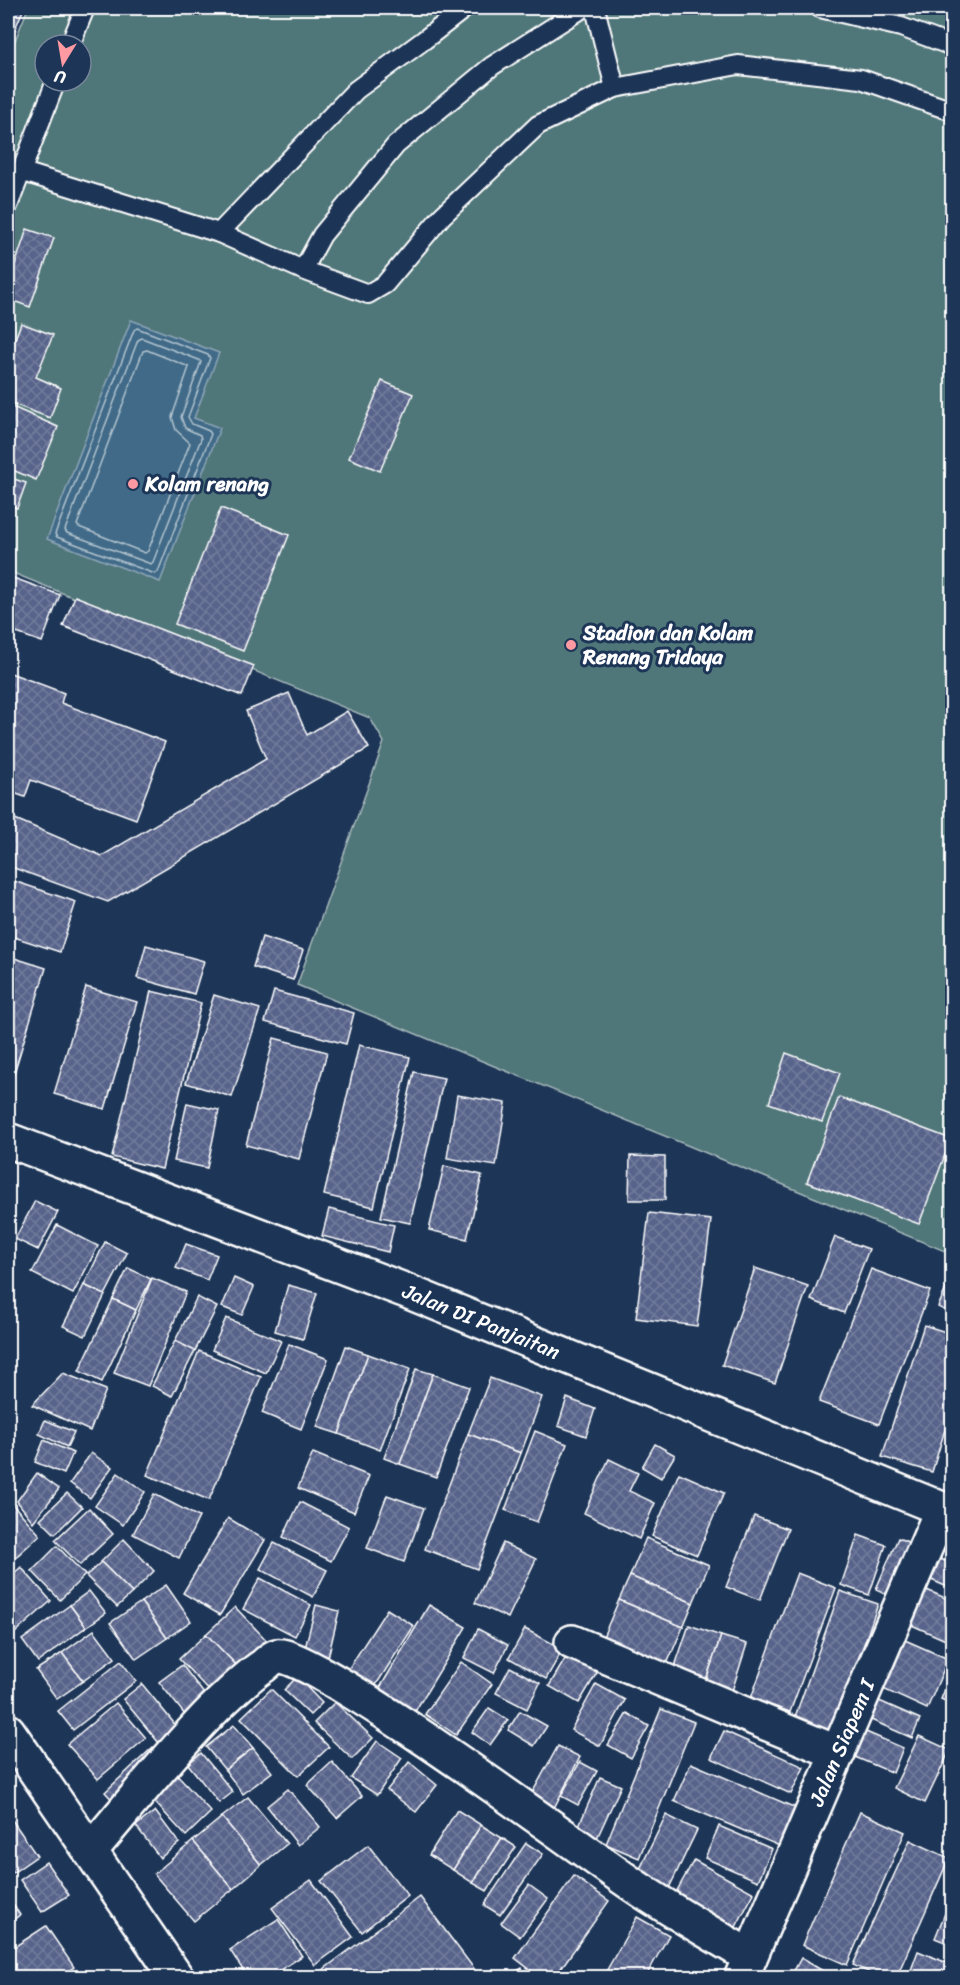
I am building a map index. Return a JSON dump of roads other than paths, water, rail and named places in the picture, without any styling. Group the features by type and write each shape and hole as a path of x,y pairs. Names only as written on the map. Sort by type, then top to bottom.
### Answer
{"street":[{"name":"Jalan DI Panjaitan","path":"8,1140 404,1290 947,1511"},
{"name":"Jalan Siapem I","path":"746,1967 838,1753 947,1511"},
{"path":"572,1642 838,1753"},
{"path":"90,1851 179,1747 227,1697 276,1656 286,1656 326,1675 402,1724 563,1833 746,1967"},
{"path":"11,1743 90,1851 177,1977"}],"lane":[{"path":"75,33 85,8"},
{"path":"219,233 356,90 465,8"},
{"path":"303,270 322,235 396,145 492,66 583,8"},
{"path":"595,8 615,88"},
{"path":"820,8 901,27 952,46"},
{"path":"20,171 219,233 303,270 368,294 385,284 442,216 538,125 615,88 738,65 861,79 952,111"},
{"path":"8,206 51,93"}],"water":[{"name":"Kolam renang","path":"131,320 219,353 194,418 220,428 160,582 47,539"}],"place":[{"name":"Kolam renang","path":"133,484"},
{"name":"Stadion dan Kolam Renang Tridaya","path":"571,645"}]}
